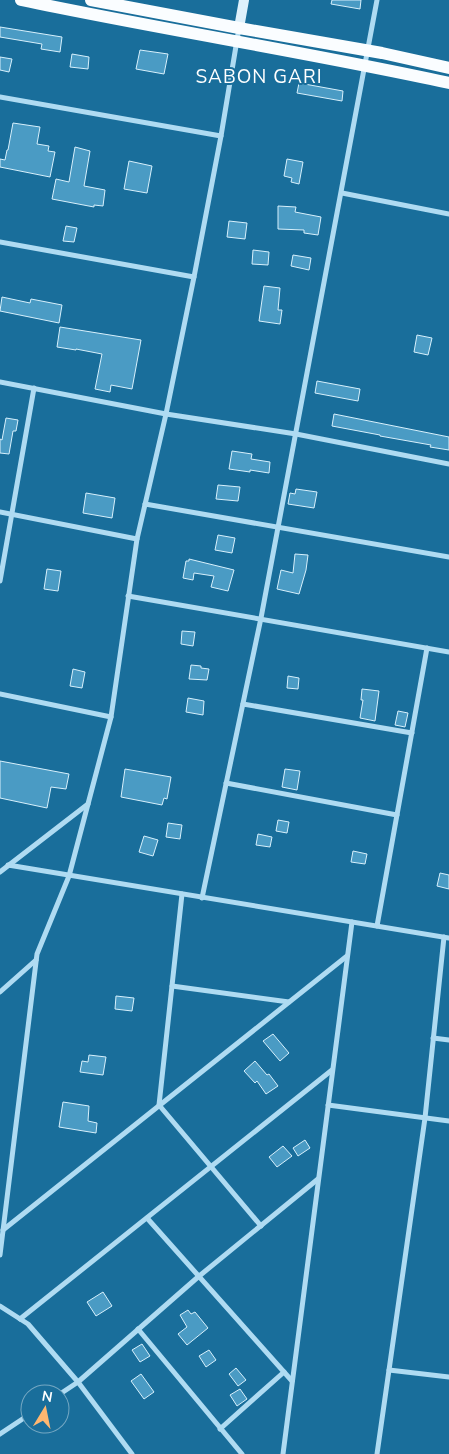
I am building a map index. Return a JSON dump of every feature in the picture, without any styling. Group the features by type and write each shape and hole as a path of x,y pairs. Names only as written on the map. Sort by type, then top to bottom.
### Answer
{"main road":[{"path":"21,0 366,65 449,83"},
{"path":"83,13 86,0"},
{"path":"91,0 369,51 449,68"},
{"path":"120,20 125,6"}],"street":[{"path":"0,1255 37,954 70,876 111,716 137,539 166,414 194,277 221,136 244,0"},
{"path":"202,898 261,618 369,51 377,0"},
{"path":"0,97 221,136"},
{"path":"342,193 449,214"},
{"path":"0,242 194,277"},
{"path":"0,382 166,414 296,434 449,464"},
{"path":"0,581 34,388"},
{"path":"145,504 449,557"},
{"path":"0,512 137,539"},
{"path":"128,596 449,652"},
{"path":"377,926 427,648"},
{"path":"0,694 111,716"},
{"path":"243,704 412,733"},
{"path":"226,783 397,815"},
{"path":"0,872 88,804"},
{"path":"8,865 446,938 424,1118 377,1454"},
{"path":"182,894 159,1105 261,1226"},
{"path":"282,1454 352,922"},
{"path":"3,1230 348,956"},
{"path":"0,992 36,960"},
{"path":"172,986 289,1002"},
{"path":"433,1038 449,1040"},
{"path":"20,1319 332,1070"},
{"path":"328,1105 449,1121"},
{"path":"70,1387 199,1276 318,1179"},
{"path":"0,1199 6,1206"},
{"path":"147,1218 292,1381"},
{"path":"0,1306 28,1324 78,1382 132,1454"},
{"path":"138,1329 242,1454"},
{"path":"389,1370 449,1378"},
{"path":"220,1429 284,1372"},
{"path":"0,1434 20,1421"}],"building":[{"path":"332,0 361,0 360,9 331,4"},
{"path":"0,27 62,37 60,52 41,49 42,44 0,37"},
{"path":"140,50 168,54 164,74 136,69"},
{"path":"72,54 89,57 88,69 70,67"},
{"path":"0,57 12,59 9,72 0,70"},
{"path":"299,83 343,91 342,101 297,93"},
{"path":"13,123 40,127 37,144 49,146 48,151 55,152 50,177 0,167 0,159 5,160 8,150"},
{"path":"75,147 90,151 84,186 105,190 103,206 94,205 94,207 52,199 56,179 69,182"},
{"path":"287,159 303,162 299,184 291,182 292,178 284,176"},
{"path":"129,161 152,166 147,193 124,189"},
{"path":"278,206 296,207 295,212 321,217 318,235 304,233 304,230 278,229"},
{"path":"229,221 247,223 245,239 227,237"},
{"path":"66,226 77,228 74,242 63,241"},
{"path":"253,250 269,252 268,265 252,264"},
{"path":"293,255 311,258 309,270 291,266"},
{"path":"264,286 280,288 278,310 282,310 280,324 259,321"},
{"path":"2,297 30,303 31,299 62,305 59,323 0,311"},
{"path":"60,327 141,340 132,389 111,385 110,392 95,389 102,354 57,347"},
{"path":"417,335 432,338 428,355 414,352"},
{"path":"317,381 360,389 358,401 315,393"},
{"path":"334,414 449,437 449,450 332,426"},
{"path":"6,418 18,420 16,431 13,431 9,454 0,453 0,439 2,440"},
{"path":"232,451 252,454 251,459 270,462 269,473 229,469"},
{"path":"218,485 240,487 238,501 216,499"},
{"path":"296,489 317,492 314,508 288,504 290,493 295,494"},
{"path":"86,493 115,498 112,518 83,513"},
{"path":"218,535 235,538 232,553 215,550"},
{"path":"295,554 308,555 299,594 277,589 281,570 293,573"},
{"path":"189,559 234,570 228,591 211,587 214,576 194,573 193,580 183,578 186,561 189,561"},
{"path":"47,569 61,571 58,591 44,589"},
{"path":"182,631 195,632 193,646 181,644"},
{"path":"191,665 209,669 207,680 189,679"},
{"path":"73,669 85,672 82,688 70,686"},
{"path":"288,676 299,678 298,689 287,688"},
{"path":"362,689 379,691 375,721 360,718 363,700 361,700"},
{"path":"188,698 204,701 203,715 186,712"},
{"path":"398,711 408,713 405,727 395,725"},
{"path":"0,761 69,774 66,789 51,787 47,808 0,798"},
{"path":"125,769 171,777 167,799 164,798 162,805 121,797"},
{"path":"285,769 300,771 297,790 282,787"},
{"path":"278,820 289,822 287,833 276,831"},
{"path":"168,823 182,825 180,839 166,837"},
{"path":"258,834 272,837 270,847 256,845"},
{"path":"144,836 158,840 153,856 139,852"},
{"path":"353,851 367,854 365,864 351,862"},
{"path":"440,873 449,875 449,889 437,886"},
{"path":"116,996 134,998 132,1011 115,1009"},
{"path":"273,1034 289,1053 280,1061 263,1041"},
{"path":"89,1055 106,1057 103,1075 80,1072 82,1061 88,1062"},
{"path":"255,1061 267,1075 269,1074 278,1086 266,1094 257,1081 255,1083 244,1071"},
{"path":"63,1102 89,1106 88,1121 97,1123 96,1133 59,1127"},
{"path":"305,1140 310,1148 298,1156 293,1148"},
{"path":"283,1146 292,1156 277,1167 269,1157"},
{"path":"103,1292 112,1306 96,1316 87,1302"},
{"path":"188,1310 191,1314 195,1312 208,1328 187,1345 178,1334 187,1327 180,1315"},
{"path":"142,1344 150,1356 140,1362 132,1350"},
{"path":"209,1350 216,1360 206,1367 199,1356"},
{"path":"236,1368 246,1380 238,1386 229,1374"},
{"path":"141,1374 154,1392 144,1399 131,1381"},
{"path":"240,1389 247,1399 237,1406 230,1395"}],"district":[{"name":"SABON GARI","path":"259,76"}]}
